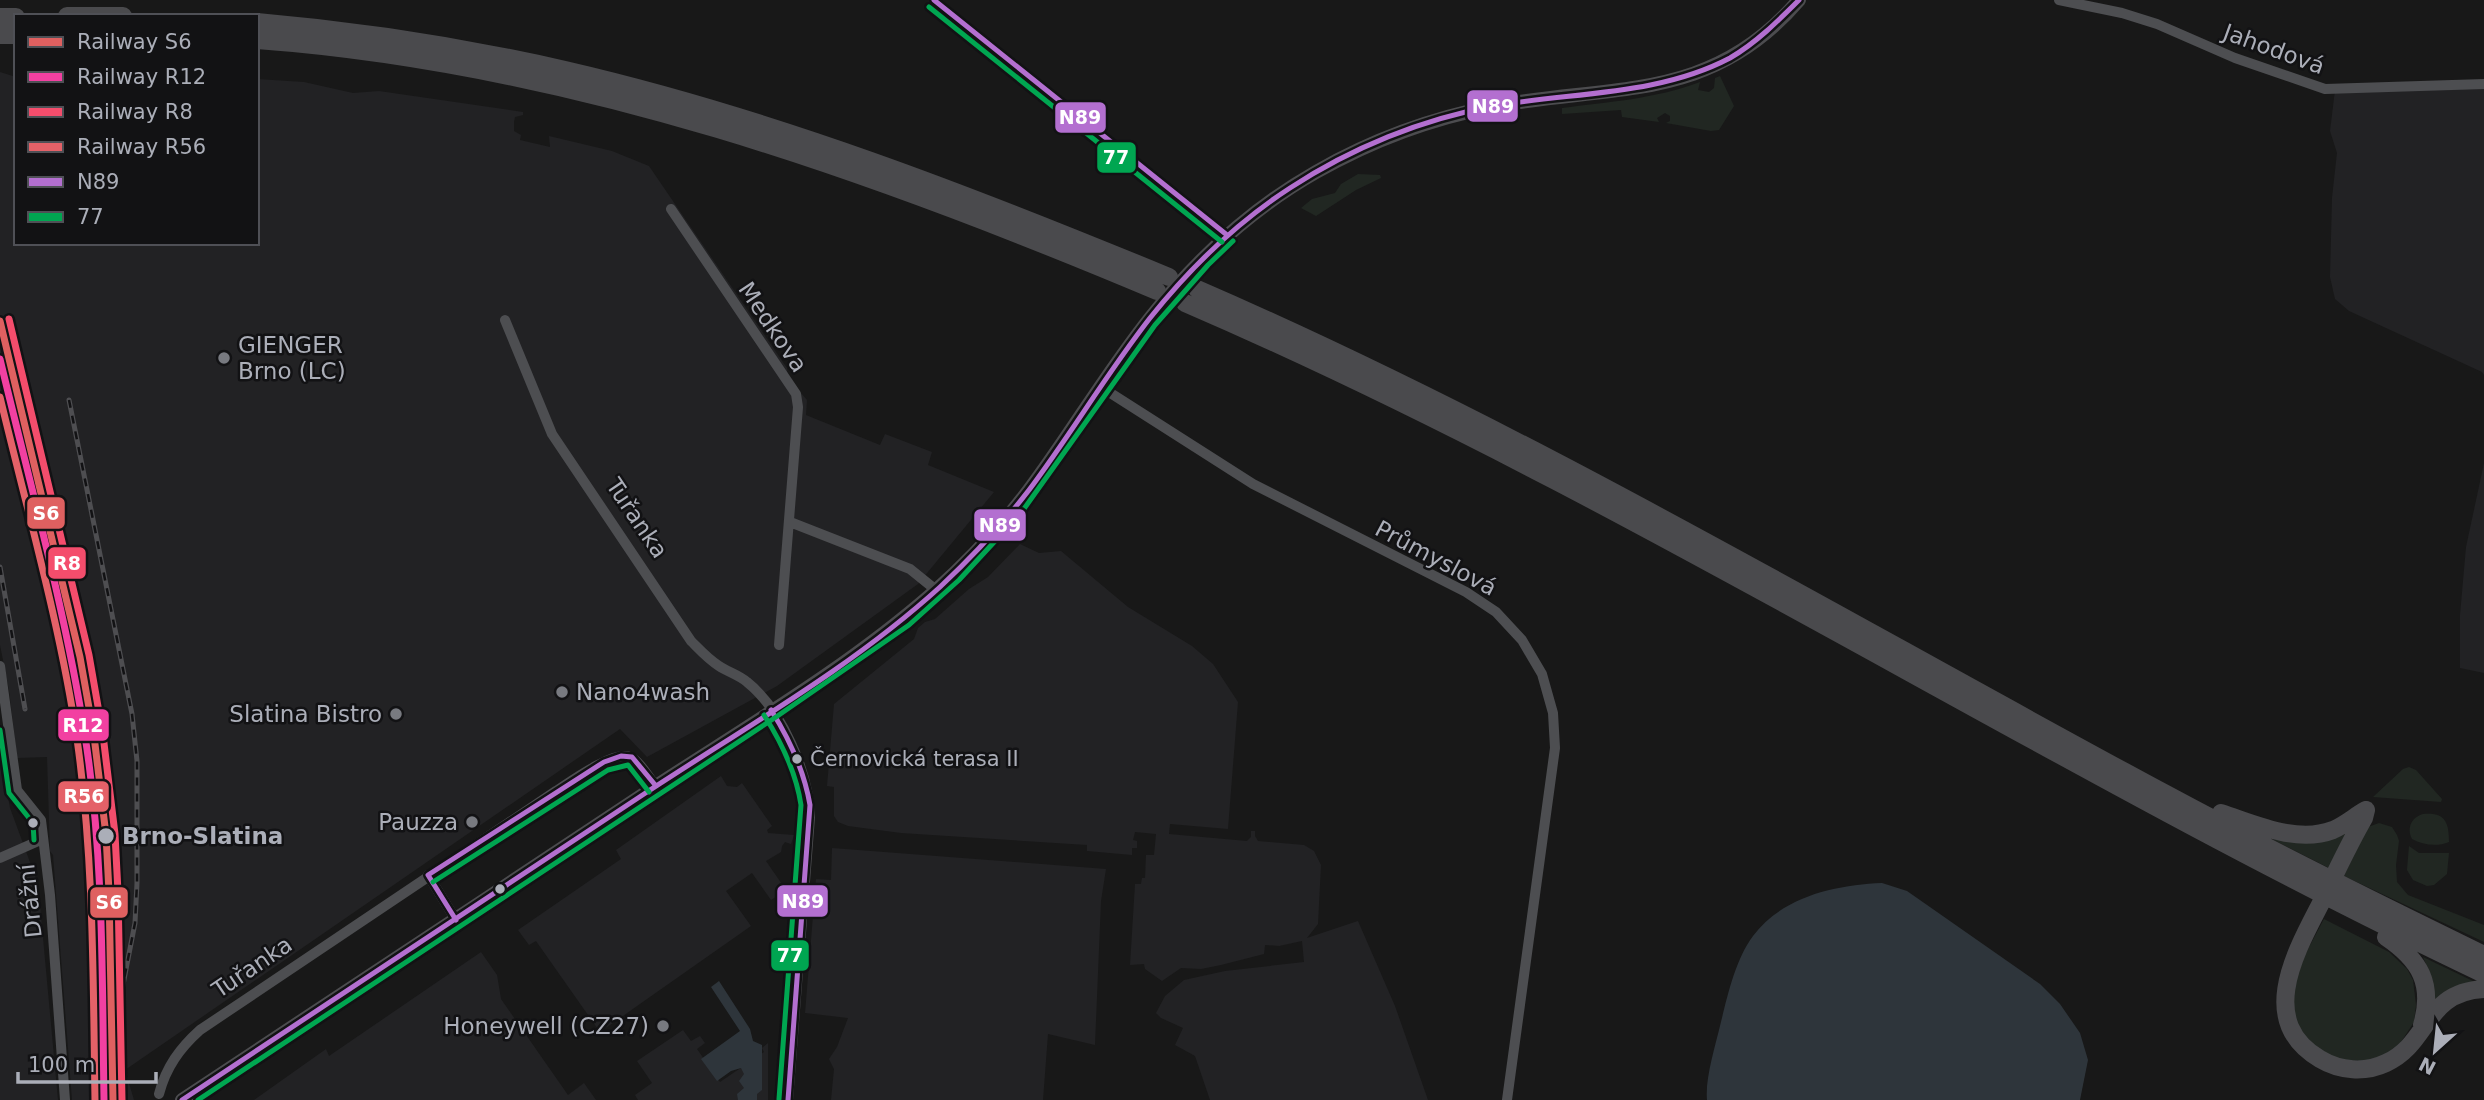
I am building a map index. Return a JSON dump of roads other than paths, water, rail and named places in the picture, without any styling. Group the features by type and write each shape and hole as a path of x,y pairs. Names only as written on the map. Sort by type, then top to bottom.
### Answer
{"highway":[{"path":"259,22 456,47 567,70 671,97 952,190 1163,284 901,190 665,114 562,87 467,67 345,49 259,40"},
{"path":"1197,289 1381,373 1631,500 2307,868 2484,955"},
{"path":"1185,303 1373,388 1609,509 2158,810 2300,884 2484,974"},
{"path":"2073,743 2123,762 2218,812 2267,828 2295,834 2319,834 2334,829 2366,810 2294,956 2285,993 2289,1022 2304,1047 2328,1064 2346,1069 2366,1069 2394,1059 2409,1046 2421,1028 2447,1000 2464,992 2484,989"},
{"path":"2300,884 2330,907 2385,936 2413,958 2425,983 2427,1002 2421,1028"}],"street":[{"path":"182,1100 888,630 971,557 1015,508 1148,320 1202,259 1227,235 1273,199 1313,174 1377,141 1445,118 1494,106 1635,89 1684,78 1718,64 1750,46 1780,21 1799,0"},
{"name":"Jahodová","path":"2059,0 2157,24 2235,58 2325,89 2484,84"},
{"name":"Medkova","path":"671,209 796,394 798,407 779,645"},
{"name":"Tuřanka","path":"505,320 552,434 691,641 709,659 749,683 771,710 789,739 804,778 810,804 788,1100"},
{"name":"Průmyslová","path":"1101,387 1253,484 1475,597 1508,624 1532,655 1549,694 1555,727 1555,748 1507,1100"},
{"path":"789,522 909,569 936,590"},
{"name":"Drážní","path":"0,666 17,790 41,820 50,895 65,1100"},
{"name":"Tuřanka","path":"159,1094 166,1071 175,1056 200,1030 556,791 614,757 632,757 656,786"},
{"path":"0,858 43,839"},
{"path":"428,875 456,919"}],"railway":[{"path":"69,400 132,714 137,761 135,923 114,1031"},
{"path":"0,567 25,709"}],"rail line":[{"name":"R8","path":"9,319 89,655 103,735 115,834 122,1100"},
{"name":"S6","path":"0,321 80,657 94,736 106,835 109,892 113,1100"},
{"name":"R12","path":"0,359 57,594 85,736 99,872 104,1100"},
{"name":"R56","path":"0,397 52,610 77,739 90,874 95,1100"}],"place":[{"name":"GIENGER Brno (LC)","path":"224,358"},
{"name":"Nano4wash","path":"562,692"},
{"name":"Slatina Bistro","path":"396,714"},
{"name":"Černovická terasa II","path":"797,759"},
{"name":"Pauzza","path":"472,822"},
{"name":"Brno-Slatina","path":"106,836"},
{"name":"Honeywell (CZ27)","path":"663,1026"}]}
